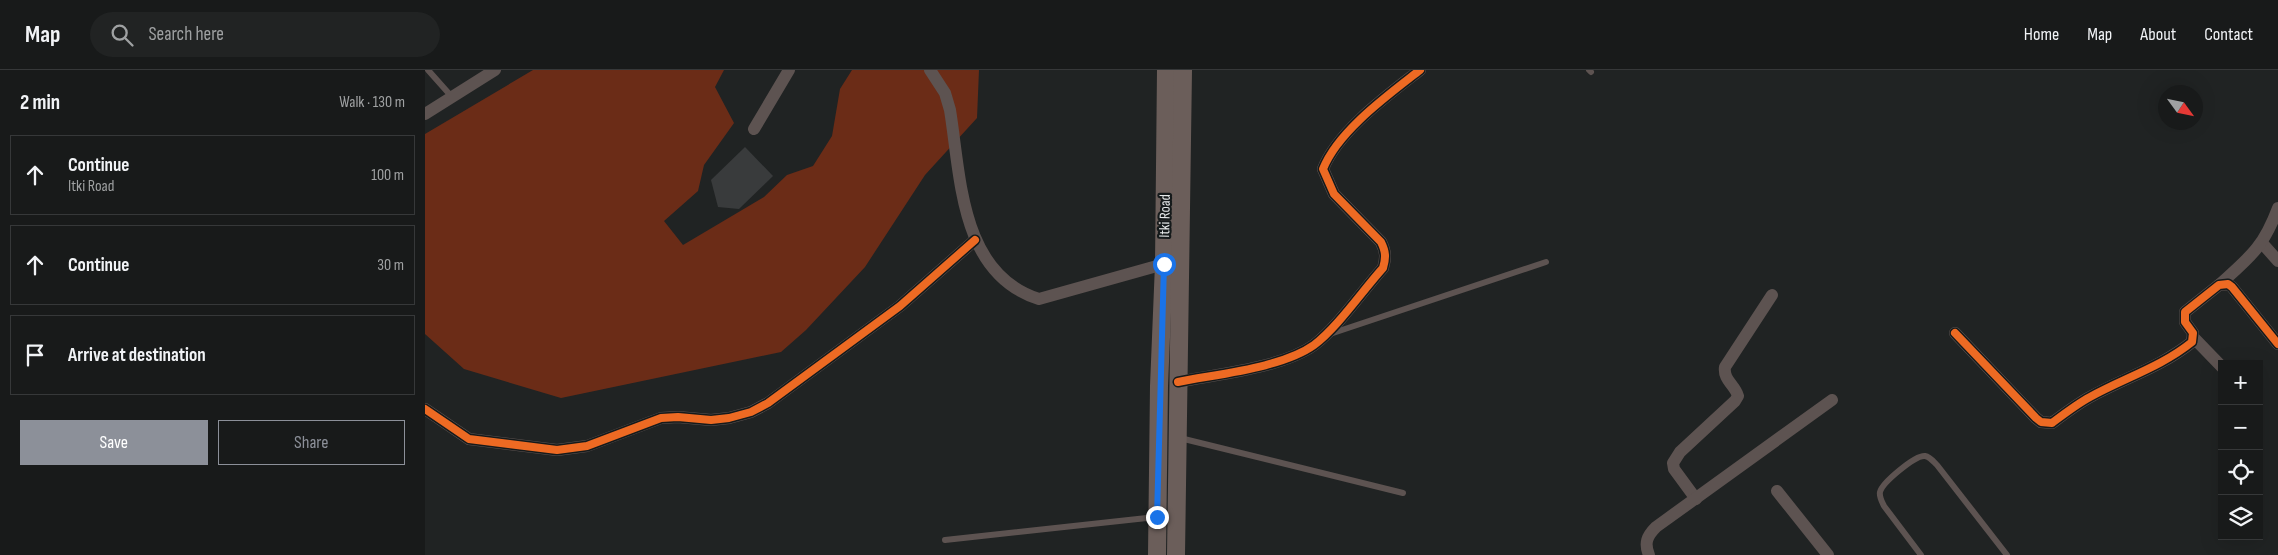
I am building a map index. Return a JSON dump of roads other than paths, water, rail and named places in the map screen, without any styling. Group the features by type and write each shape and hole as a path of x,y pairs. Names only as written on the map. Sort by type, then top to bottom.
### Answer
{"main road":[{"name":"Itki Road","path":"1157,555 1167,70"},
{"path":"1176,555 1183,70"}],"street":[{"path":"425,114 495,70"},
{"path":"753,129 789,70"},
{"path":"930,70 945,93 950,110 968,222 975,240 987,261 1001,278 1022,293 1039,299 1164,264"},
{"path":"1178,382 1291,357 1315,344 1383,268 1385,250 1381,242 1334,194 1323,169 1327,159 1354,126 1385,97 1420,70"},
{"path":"1955,333 2036,418 2046,423 2052,423 2090,397 2171,358 2192,342 2193,333 2185,322 2185,312 2251,256 2270,230 2278,208"},
{"path":"425,409 469,439 557,450 587,446 661,418 678,417 711,420 751,412 768,403 892,312 975,240"},
{"path":"2262,243 2278,261"},
{"path":"2219,285 2228,284 2278,344"},
{"path":"1696,499 1674,468 1673,463 1680,452 1735,401 1738,396 1724,373 1725,367 1772,295"},
{"path":"2193,338 2218,362"},
{"path":"1649,555 1646,548 1649,534 1832,400"},
{"path":"1777,491 1828,555"}],"lane":[{"path":"428,70 452,97"},
{"path":"1324,336 1546,262"},
{"path":"1179,438 1403,492"},
{"path":"1921,555 1885,506 1880,498 1880,491 1885,483 1916,458 1924,456 1931,458 1937,465 2007,555"},
{"path":"945,540 1157,517"}]}
